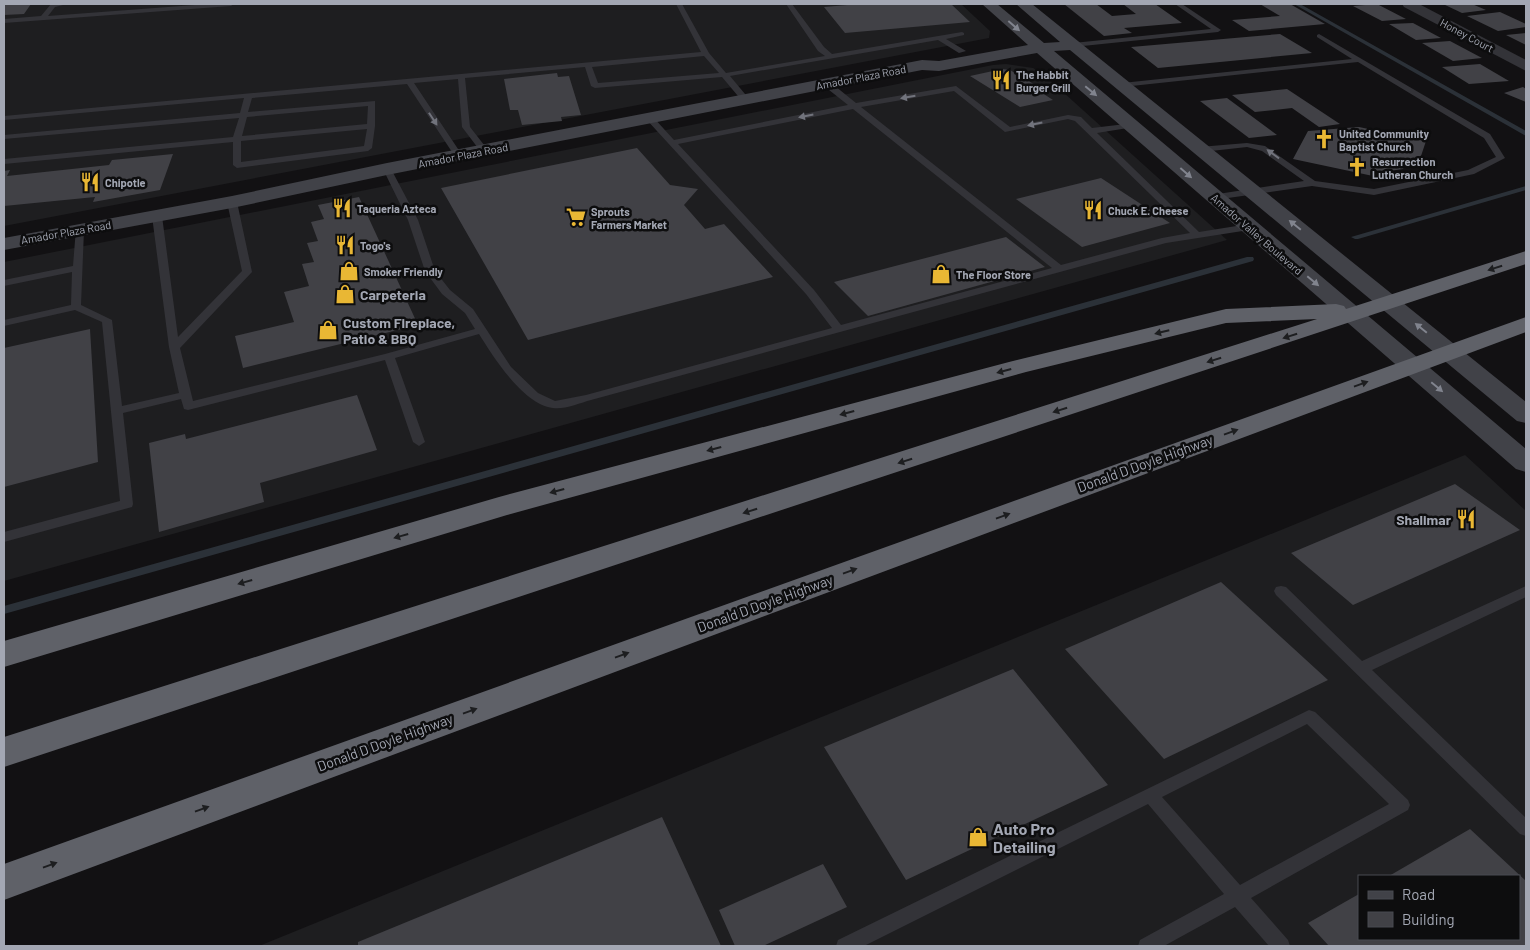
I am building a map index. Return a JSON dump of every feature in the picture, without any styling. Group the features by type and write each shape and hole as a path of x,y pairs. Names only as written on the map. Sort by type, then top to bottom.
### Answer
{"highway":[{"path":"4,752 1261,345 1526,257"},
{"path":"4,654 499,507 1018,367 1226,316 1370,309"},
{"name":"Donald D Doyle Highway","path":"4,882 1526,324"}],"street":[{"name":"Amador Valley Boulevard","path":"989,4 1526,463"},
{"path":"1023,4 1526,415"},
{"name":"Honey Court","path":"1409,4 1526,66"},
{"name":"Amador Plaza Road","path":"922,65 926,58 1000,45 1040,48"},
{"name":"Amador Plaza Road","path":"4,244 232,202 458,155 922,65 940,66 1040,48 1073,45"}],"lane":[{"path":"43,18 53,4 64,4"},
{"path":"4,21 231,4"},
{"path":"680,4 706,54 746,100"},
{"path":"789,4 821,49 831,57"},
{"path":"1073,45 1218,30 1178,4"},
{"path":"588,65 595,86 725,75 962,34"},
{"path":"1214,197 1312,183 1374,192 1471,172 1501,158 1487,136 1319,36"},
{"path":"939,38 962,51"},
{"path":"4,118 706,54"},
{"path":"1122,85 1359,60"},
{"path":"462,76 466,127 484,150"},
{"path":"409,81 458,155"},
{"path":"827,84 1058,268"},
{"path":"673,143 854,106 956,88 1008,130 1068,117 1078,119 1198,235"},
{"path":"4,137 244,114 372,103 368,148 237,165 237,139 244,114 248,96"},
{"path":"650,119 810,292 839,329"},
{"path":"1091,132 1131,125"},
{"path":"4,162 371,126"},
{"path":"1202,149 1247,145 1265,148 1312,183"},
{"path":"388,169 413,220 430,272 446,292 469,311 507,370 534,395 554,405 587,398 1165,240 1249,227"},
{"path":"174,348 247,272 232,202"},
{"path":"157,216 174,348 188,406 389,356 483,330"},
{"path":"76,307 79,230"},
{"path":"4,283 78,268"},
{"path":"4,323 76,307 107,320 127,504 4,538"},
{"path":"389,356 419,442"},
{"path":"117,411 185,395"},
{"path":"1281,591 1526,829"},
{"path":"1361,668 1526,591"},
{"path":"856,944 1309,716 1402,805 1147,946"},
{"path":"1150,795 1281,946"}],"shaded area":[{"path":"4,4 961,4 990,31 989,38 4,226"},
{"path":"1006,64 1033,68 1043,74 1227,240 4,581 4,262 993,65"},
{"path":"1465,455 1526,511 1526,946 259,946"}],"building":[{"path":"4,4 31,4 24,14 4,15"},
{"path":"859,4 951,4 970,22 845,33 824,7"},
{"path":"1064,4 1096,4 1112,16 1136,14 1123,4 1155,4 1182,23 1124,28 1132,33 1104,36"},
{"path":"1260,4 1290,4 1325,24 1249,31 1232,20 1280,16"},
{"path":"1377,4 1406,19 1382,21 1353,6"},
{"path":"1443,4 1472,4 1486,10 1462,13"},
{"path":"1500,12 1526,24 1526,27 1498,31 1467,16"},
{"path":"1413,23 1441,38 1416,40 1389,24"},
{"path":"1526,33 1526,45 1506,35"},
{"path":"1280,34 1312,53 1158,68 1131,47"},
{"path":"1450,41 1482,58 1453,61 1422,43"},
{"path":"1480,64 1509,81 1469,84 1442,67"},
{"path":"1002,69 1010,70 1032,83 1040,88 1036,89 1053,100 1020,107 970,76"},
{"path":"557,73 558,77 569,76 581,115 561,117 562,121 522,125 518,110 510,110 504,79"},
{"path":"1523,87 1526,89 1526,102 1504,93"},
{"path":"1287,89 1340,124 1319,127 1292,108 1255,112 1232,95"},
{"path":"1227,98 1277,135 1249,138 1200,101"},
{"path":"1359,127 1426,141 1419,162 1405,162 1403,169 1382,172 1375,170 1373,176 1293,159 1308,131"},
{"path":"637,148 670,185 698,189 684,205 705,229 724,224 773,277 528,340 441,188"},
{"path":"173,154 160,190 93,202 95,197 4,206 4,171 10,170 7,176 109,165 112,160"},
{"path":"1101,178 1170,223 1082,247 1016,199"},
{"path":"359,197 418,325 243,368 235,336 294,322 284,292 309,286 302,264 314,262 307,243 318,241 311,222 324,219 318,205"},
{"path":"1006,237 1045,267 868,316 834,282"},
{"path":"90,329 98,462 4,487 4,348"},
{"path":"357,395 377,450 260,483 264,502 159,532 149,443 185,434 186,439"},
{"path":"1455,484 1520,530 1353,605 1291,553"},
{"path":"1221,582 1328,680 1164,759 1065,649"},
{"path":"1013,669 1108,785 906,880 824,747"},
{"path":"662,817 721,946 358,946 358,942"},
{"path":"1470,829 1520,875 1391,875"},
{"path":"823,864 847,907 763,946 735,946 719,910"},
{"path":"1520,875 1526,881 1526,946 1329,946 1308,923 1358,895 1358,940 1520,940"}],"waterway":[{"path":"1297,4 1526,134"},
{"path":"1355,237 1526,188"},
{"path":"4,610 1250,259"}],"place":[{"name":"The Habbit Burger Grill","path":"1001,80"},
{"name":"United Community Baptist Church","path":"1324,139"},
{"name":"Resurrection Lutheran Church","path":"1357,167"},
{"name":"Chipotle","path":"90,182"},
{"name":"Taqueria Azteca","path":"342,208"},
{"name":"Chuck E. Cheese","path":"1093,210"},
{"name":"Sprouts Farmers Market","path":"576,217"},
{"name":"Togo's","path":"345,245"},
{"name":"Smoker Friendly","path":"349,271"},
{"name":"The Floor Store","path":"941,274"},
{"name":"Carpeteria","path":"345,294"},
{"name":"Custom Fireplace, Patio & BBQ","path":"328,330"},
{"name":"Shalimar","path":"1466,519"},
{"name":"Auto Pro Detailing","path":"978,837"}]}
